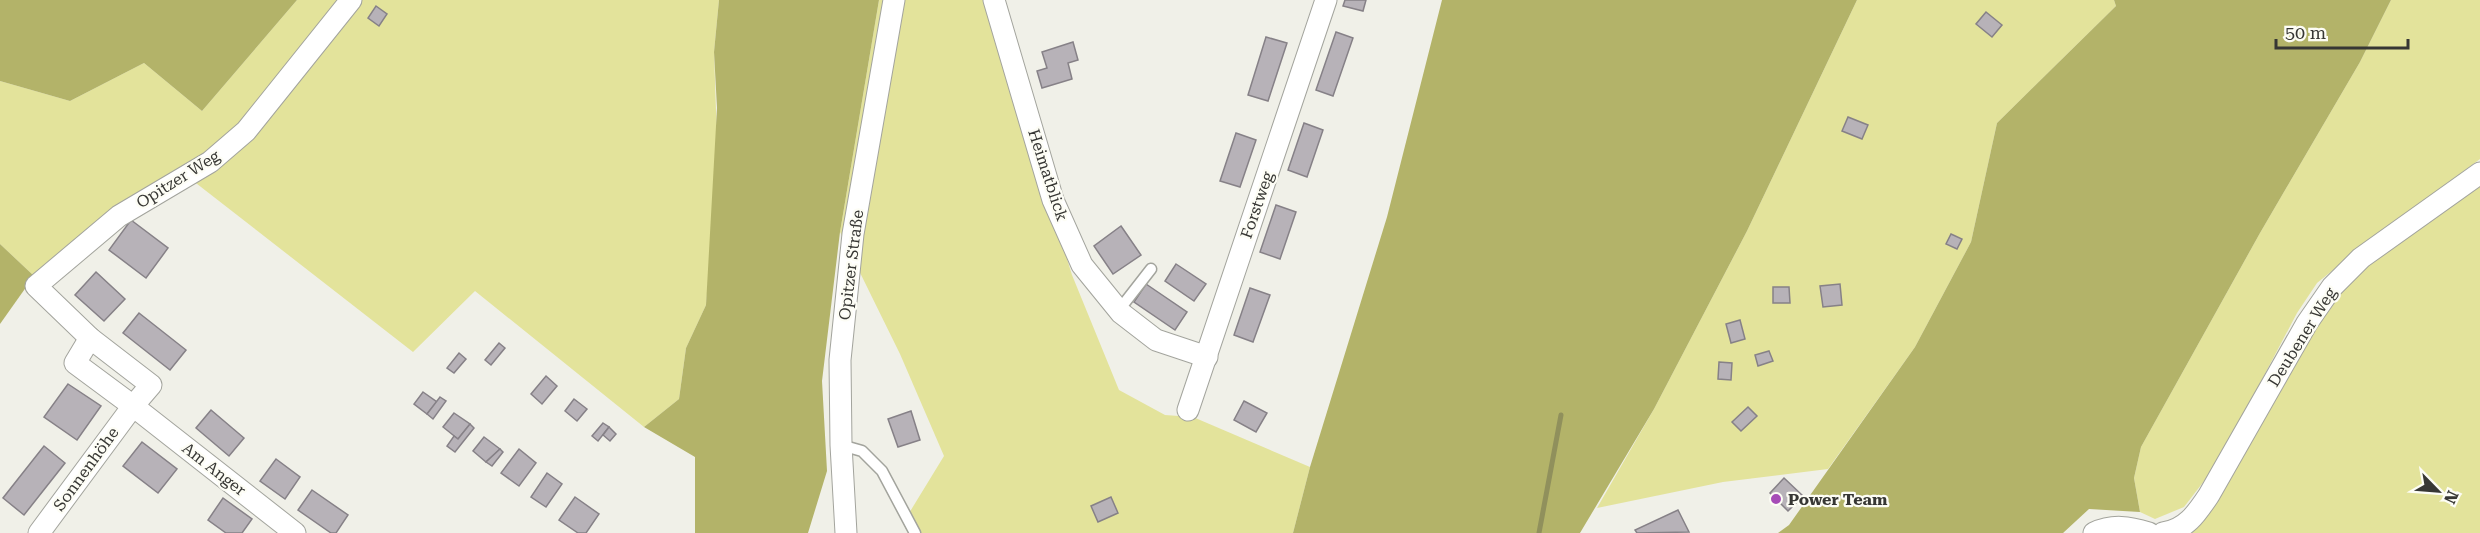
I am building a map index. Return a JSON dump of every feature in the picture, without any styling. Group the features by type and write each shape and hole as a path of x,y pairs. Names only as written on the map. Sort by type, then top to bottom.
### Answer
{"street":[{"name":"Opitzer Weg","path":"90,338 36,286 119,216 210,162 246,131 351,0"},
{"name":"Opitzer Straße","path":"846,533 841,445 840,360 853,234 894,0"},
{"name":"Heimatblick","path":"994,0 1053,200 1082,264 1119,310 1156,340 1207,357"},
{"name":"Forstweg","path":"1188,410 1326,0"},
{"name":"Deubener Weg","path":"2163,533 2182,527 2194,517 2209,495 2307,323 2332,286 2361,258 2480,173"},
{"name":"Am Anger","path":"90,338 75,363 295,533"},
{"path":"90,338 151,385 133,406"},
{"name":"Sonnenhöhe","path":"39,533 133,406"},
{"path":"2094,533 2107,527 2139,530"}],"lane":[{"path":"1119,310 1151,269"},
{"path":"841,445 862,451 882,471 915,533"}],"green space":[{"path":"297,0 719,0 714,52 718,169 706,305 686,348 679,399 644,427 475,291 413,352 192,180 34,276 0,244 0,81 70,101 144,63 202,111"},
{"path":"879,0 987,0 1072,275 1119,390 1165,415 1193,417 1310,467 1293,533 908,533 903,523 944,456 900,354 840,232"},
{"path":"1857,0 2114,0 2116,6 1997,123 1971,242 1915,347 1828,469 1723,482 1597,508 1654,409 1747,231"},
{"path":"2391,0 2480,0 2480,159 2317,283 2297,313 2218,463 2184,507 2155,519 2140,512 2134,478 2141,447 2260,233 2360,62"},
{"path":"2480,180 2480,533 2192,533 2214,501 2334,298 2366,263"}],"shaded area":[{"path":"0,0 297,0 202,111 144,63 70,101 0,81"},
{"path":"719,0 879,0 840,232 822,381 827,471 808,533 695,533 695,457 644,427 679,399 686,348 706,305 717,108 714,52"},
{"path":"1442,0 1857,0 1747,231 1654,409 1580,533 1293,533 1310,467 1387,217"},
{"path":"2114,0 2391,0 2360,62 2260,233 2141,447 2134,478 2140,512 2089,509 2063,533 1778,533 1789,525 1915,347 1971,242 1997,123 2116,6"},
{"path":"0,244 34,276 0,324"}],"building":[{"path":"1345,0 1366,0 1363,11 1343,6"},
{"path":"376,6 387,14 379,26 368,18"},
{"path":"1986,12 2002,25 1992,37 1976,24"},
{"path":"1336,32 1353,38 1333,96 1316,90"},
{"path":"1266,37 1287,43 1268,101 1248,95"},
{"path":"1073,42 1078,60 1068,63 1072,79 1042,88 1037,71 1047,68 1042,52"},
{"path":"1848,117 1868,125 1862,139 1842,131"},
{"path":"1304,123 1323,130 1307,177 1288,170"},
{"path":"1236,133 1256,140 1240,187 1220,181"},
{"path":"1276,205 1296,212 1280,259 1260,252"},
{"path":"131,220 168,248 146,278 109,250"},
{"path":"1121,226 1141,255 1113,274 1094,246"},
{"path":"1951,234 1962,239 1957,249 1946,244"},
{"path":"1176,264 1206,284 1194,301 1165,281"},
{"path":"96,272 125,299 104,321 75,295"},
{"path":"1146,284 1187,312 1175,330 1134,302"},
{"path":"1840,284 1842,305 1823,307 1820,286"},
{"path":"1773,287 1789,287 1790,303 1773,303"},
{"path":"1250,288 1270,295 1253,342 1234,335"},
{"path":"139,313 186,350 170,370 123,333"},
{"path":"1740,320 1745,339 1731,343 1726,324"},
{"path":"499,343 505,348 491,365 485,360"},
{"path":"1769,351 1773,361 1758,366 1755,355"},
{"path":"459,353 466,359 454,373 447,368"},
{"path":"1719,362 1732,363 1731,380 1718,379"},
{"path":"546,376 557,386 542,404 531,394"},
{"path":"68,384 101,406 77,440 44,417"},
{"path":"423,392 437,402 427,414 414,404"},
{"path":"440,397 446,401 433,419 427,414"},
{"path":"574,399 587,409 577,421 565,411"},
{"path":"1244,401 1267,413 1256,432 1234,420"},
{"path":"1748,407 1757,416 1741,431 1732,422"},
{"path":"211,410 244,438 229,456 196,428"},
{"path":"911,411 920,440 898,447 888,419"},
{"path":"454,413 470,424 458,439 443,427"},
{"path":"603,423 609,427 598,441 592,436"},
{"path":"470,424 474,428 455,452 447,446 454,436 458,439"},
{"path":"609,427 616,434 610,441 603,435"},
{"path":"484,437 500,449 486,462 473,451"},
{"path":"142,442 177,469 158,493 123,466"},
{"path":"44,446 65,463 24,515 3,498"},
{"path":"500,449 503,452 492,466 486,462"},
{"path":"519,449 536,463 519,486 501,473"},
{"path":"276,459 300,477 285,499 260,481"},
{"path":"547,473 562,484 546,507 531,497"},
{"path":"1784,478 1803,496 1788,511 1770,493"},
{"path":"312,490 348,515 336,533 331,533 298,510"},
{"path":"575,497 599,514 586,533 578,533 559,520"},
{"path":"1111,497 1118,513 1098,522 1091,506"},
{"path":"223,498 252,519 242,533 226,533 208,520"},
{"path":"1678,510 1689,532 1637,533 1635,530"}],"waterway":[{"path":"1539,533 1561,415"}],"place":[{"name":"Power Team","path":"1776,499"}]}
